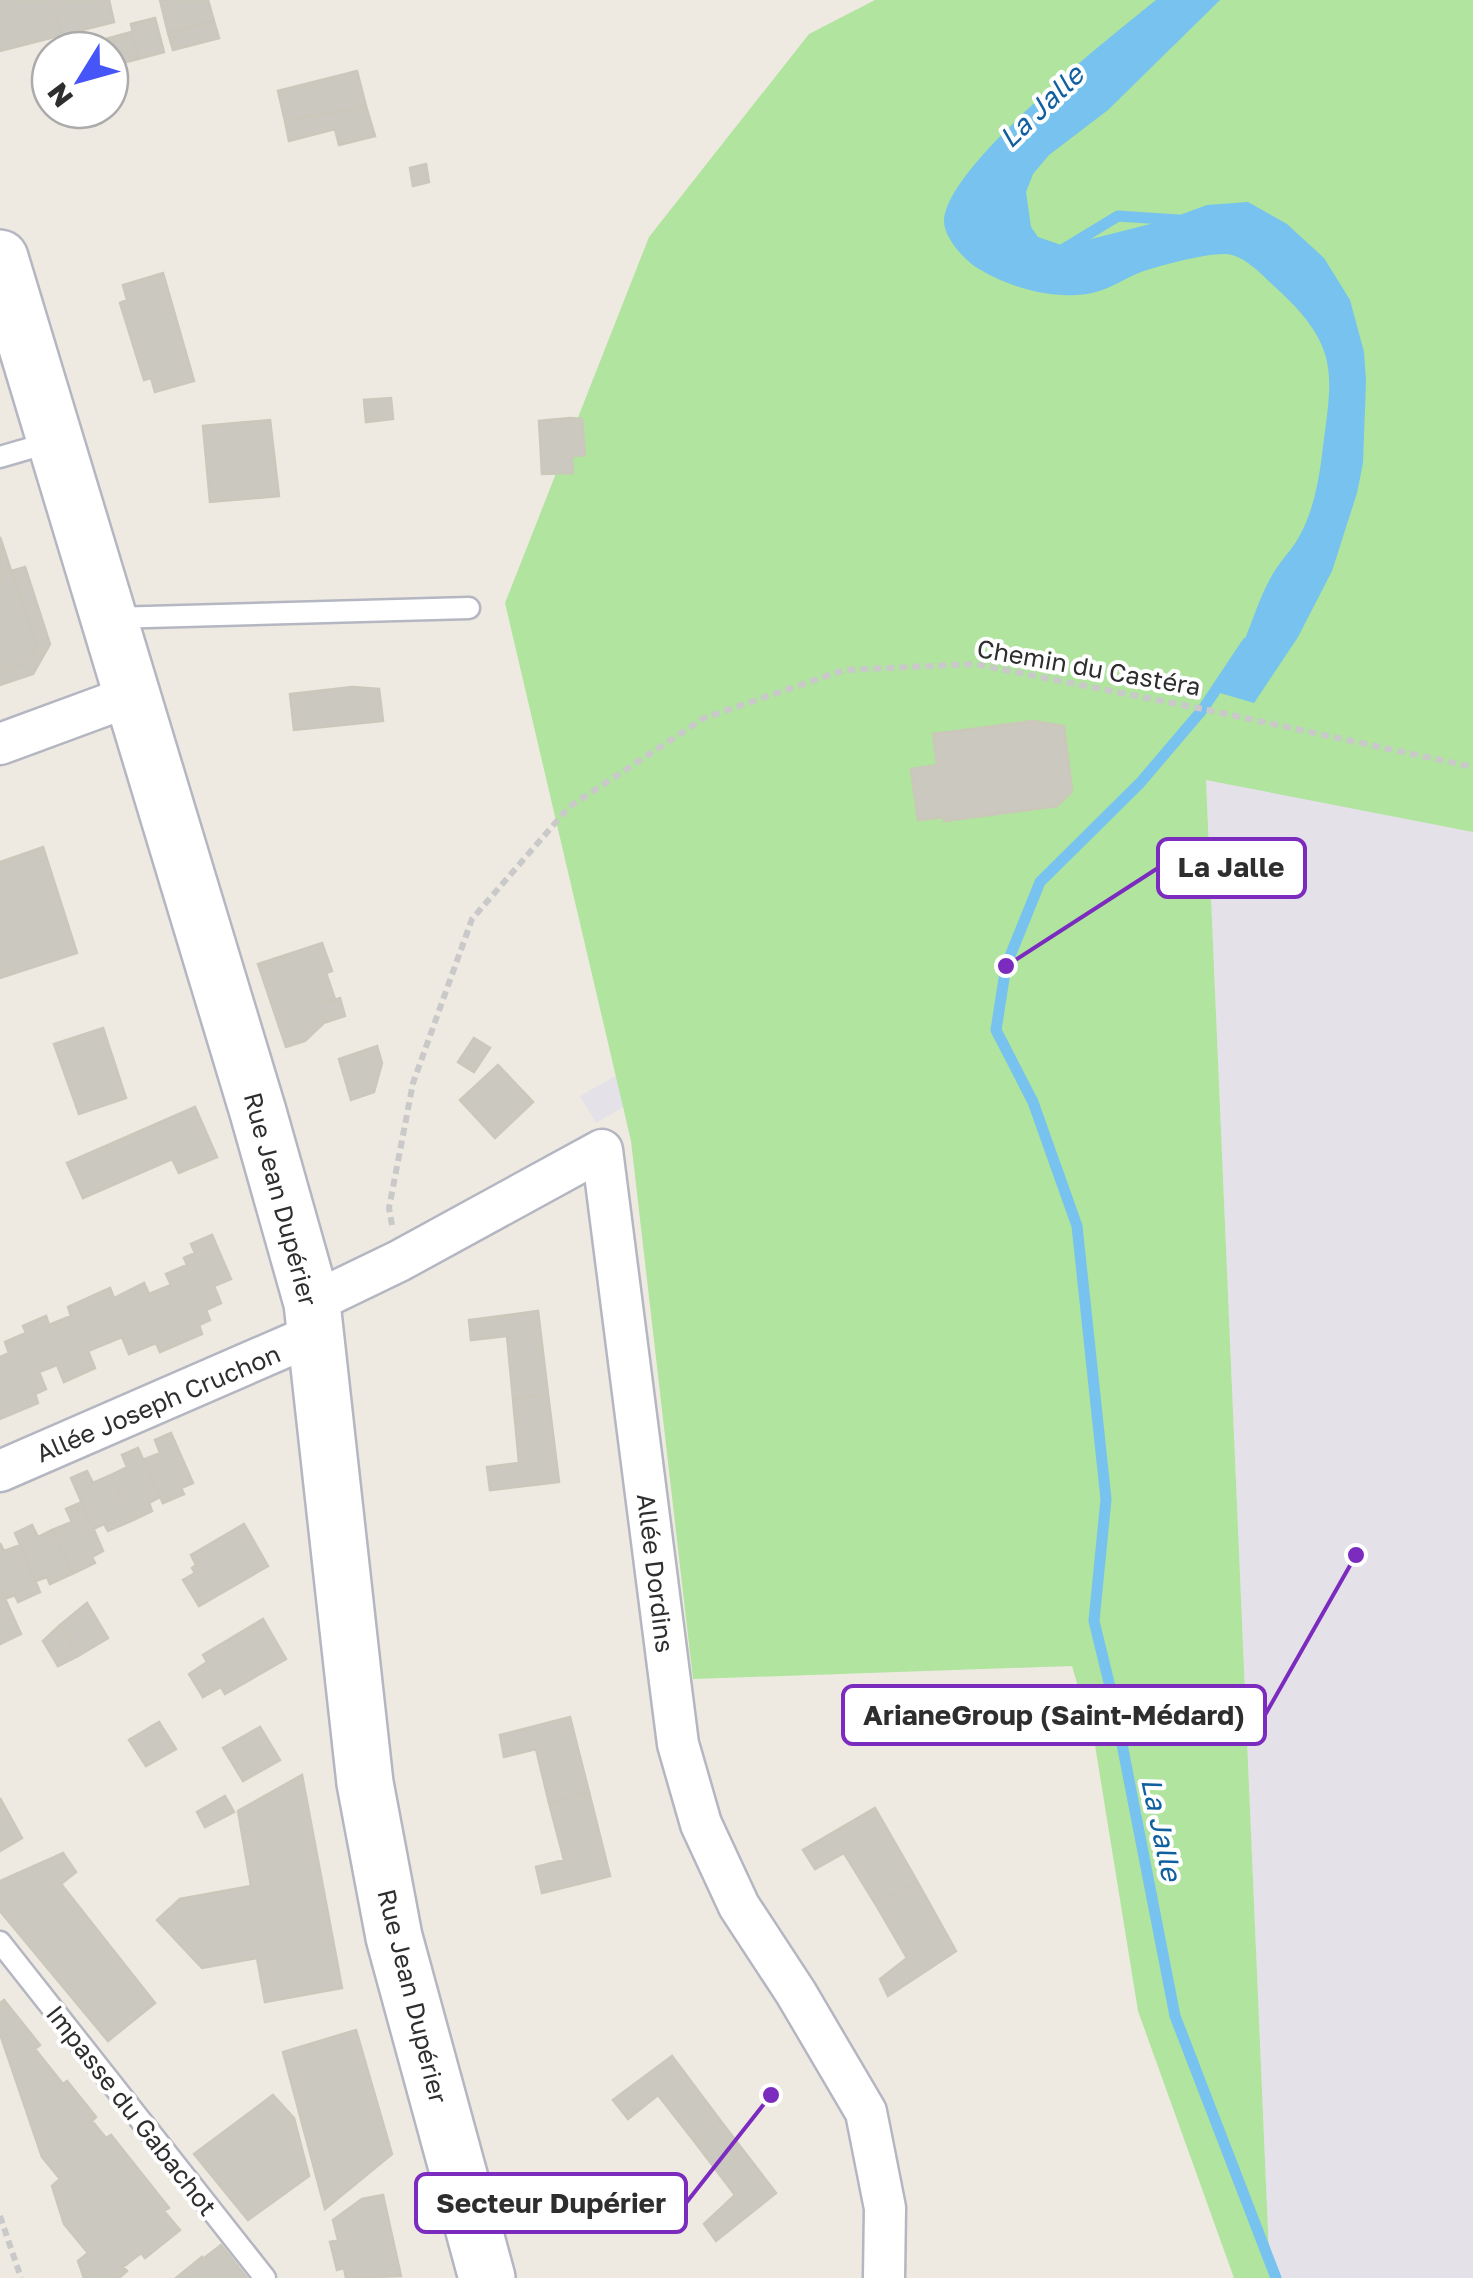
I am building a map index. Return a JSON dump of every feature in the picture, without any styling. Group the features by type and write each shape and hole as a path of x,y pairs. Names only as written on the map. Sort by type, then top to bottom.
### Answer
{"street":[{"name":"Rue Jean Dupérier","path":"0,258 106,618 133,695 313,1318 365,1783 394,1938 488,2278"},
{"path":"0,744 133,695"},
{"name":"Allée Dordins","path":"313,1318 398,1261 602,1150 678,1744 701,1824 739,1906 866,2112 885,2208 884,2278"},
{"name":"Allée Joseph Cruchon","path":"0,1470 313,1318"}],"lane":[{"path":"0,457 55,441"},
{"path":"106,618 468,608"},
{"name":"Impasse du Gabachot","path":"0,1942 265,2278"}],"path":[{"name":"Chemin du Castéra","path":"398,1261 389,1208 413,1083 472,919 569,808 704,718 844,670 974,664 1204,708 1473,768"},
{"path":"0,2216 21,2278"}],"shaded area":[{"path":"1206,779 1473,832 1473,2278 1270,2278"},
{"path":"617,1075 632,1102 596,1123 580,1096"}],"green space":[{"path":"875,0 1473,0 1473,832 1206,780 1270,2278 1234,2278 1138,2011 1095,1745 1072,1666 693,1679 631,1141 505,603 649,237 809,34"}],"water":[{"path":"1156,0 1220,0 1108,110 1049,155 1033,174 1026,192 1031,227 1038,237 1064,246 1166,220 1207,205 1248,202 1287,224 1324,258 1350,300 1364,352 1363,463 1357,493 1332,571 1298,637 1254,703 1210,690 1239,653 1270,579 1296,542 1313,504 1329,386 1323,347 1313,329 1260,273 1232,255 1170,264 1093,293 1045,293 1004,282 974,265 952,242 944,222 951,198 999,137 1070,71"}],"building":[{"path":"0,0 53,0 61,30 30,30 30,43 0,51"},
{"path":"53,0 109,0 114,22 82,30 61,30"},
{"path":"160,0 208,0 214,21 168,33"},
{"path":"155,18 164,52 138,59 131,24"},
{"path":"214,21 219,38 173,50 168,33"},
{"path":"130,32 138,59 130,61"},
{"path":"357,71 366,106 285,121 278,91"},
{"path":"366,106 375,136 339,145 335,129 289,141 285,121"},
{"path":"426,164 429,182 413,186 410,168"},
{"path":"163,273 194,381 155,392 151,378 144,380 120,303 127,300 123,285"},
{"path":"391,398 393,419 366,422 364,400"},
{"path":"582,419 585,455 572,456 573,473 542,474 539,421"},
{"path":"270,420 279,496 210,502 203,426"},
{"path":"0,537 36,647 30,661 0,671"},
{"path":"25,567 50,644 33,674 0,685 0,671 30,661 36,647 11,571"},
{"path":"352,687 379,689 383,721 294,730 290,694"},
{"path":"1033,721 1064,726 1072,791 1057,806 944,821 944,817 918,820 911,769 937,765 933,734"},
{"path":"43,847 77,953 0,978 0,862"},
{"path":"322,943 332,971 326,973 335,999 318,1005 324,1023 305,1041 286,1047 258,964"},
{"path":"340,998 345,1016 324,1023 318,1005"},
{"path":"103,1028 126,1098 79,1114 54,1044"},
{"path":"474,1038 490,1048 474,1072 458,1062"},
{"path":"377,1046 382,1063 374,1092 351,1100 339,1059"},
{"path":"498,1065 533,1102 495,1138 460,1100"},
{"path":"195,1107 217,1157 179,1173 172,1159 83,1198 67,1163"},
{"path":"212,1235 231,1279 214,1286 221,1303 206,1310 210,1320 199,1325 202,1334 160,1352 156,1343 129,1354 122,1337 88,1351 95,1368 64,1382 57,1365 39,1372 46,1389 35,1394 38,1403 0,1419 0,1357 9,1353 5,1342 26,1333 23,1326 46,1316 49,1325 71,1316 68,1307 110,1288 114,1298 144,1283 149,1294 171,1285 166,1274 187,1265 184,1258 195,1253 191,1244"},
{"path":"538,1311 548,1394 513,1399 507,1336 471,1340 469,1320"},
{"path":"548,1394 559,1482 490,1490 487,1467 519,1463 513,1399"},
{"path":"171,1433 193,1483 181,1488 184,1494 163,1503 143,1460 160,1453 155,1440"},
{"path":"138,1448 160,1497 149,1503 152,1511 131,1521 111,1475 127,1467 122,1455"},
{"path":"87,1471 93,1483 111,1475 131,1521 108,1531 104,1524 93,1529 71,1478"},
{"path":"82,1502 103,1551 92,1557 95,1563 72,1574 52,1530 72,1522 66,1509"},
{"path":"244,1524 268,1566 199,1606 183,1580 195,1573 191,1555"},
{"path":"32,1525 38,1537 52,1530 72,1574 50,1584 47,1577 36,1581 15,1533"},
{"path":"0,1543 4,1551 20,1545 40,1592 18,1602 15,1595 5,1599 0,1587"},
{"path":"0,1588 21,1634 0,1644"},
{"path":"87,1603 108,1638 78,1656 60,1625"},
{"path":"263,1619 286,1659 225,1694 221,1687 203,1697 189,1674 207,1662 203,1655"},
{"path":"60,1625 78,1656 58,1666 43,1641"},
{"path":"570,1717 589,1792 549,1803 536,1749 504,1757 500,1735"},
{"path":"159,1722 176,1749 146,1766 129,1740"},
{"path":"260,1727 280,1760 243,1781 223,1748"},
{"path":"302,1775 342,1988 265,2002 257,1958 202,1968 157,1920 180,1899 251,1886 238,1811"},
{"path":"589,1792 610,1876 542,1893 536,1867 564,1860 549,1803"},
{"path":"225,1796 234,1812 205,1827 197,1812"},
{"path":"0,1798 22,1838 0,1851"},
{"path":"875,1808 917,1881 876,1905 844,1853 815,1869 803,1850"},
{"path":"63,1853 76,1872 61,1884 155,2003 108,2041 0,1911 0,1881"},
{"path":"917,1881 956,1951 888,1996 880,1979 907,1958 876,1905"},
{"path":"4,2000 40,2045 35,2049 96,2117 92,2121 106,2138 111,2135 169,2208 164,2211 180,2230 145,2258 141,2253 123,2267 127,2271 119,2278 84,2278 78,2261 88,2253 64,2224 52,2186 60,2179 42,2157 0,2034 0,2003"},
{"path":"356,2030 392,2154 325,2209 283,2052"},
{"path":"672,2056 720,2120 694,2141 658,2095 628,2119 613,2100"},
{"path":"273,2095 294,2118 309,2176 248,2220 194,2154"},
{"path":"720,2120 776,2193 716,2241 704,2224 735,2195 694,2141"},
{"path":"383,2195 401,2276 346,2278 344,2268 337,2270 330,2242 338,2240 333,2220 362,2199"},
{"path":"221,2245 247,2278 176,2278 202,2257"}],"waterway":[{"name":"La Jalle","path":"1062,250 1118,216 1178,220"},
{"name":"La Jalle","path":"1247,643 1203,709 1140,783 1040,882 1006,966 996,1030 1033,1102 1077,1226 1106,1499 1094,1621 1114,1703 1175,2016 1276,2278"}],"place":[{"name":"La Jalle","path":"1006,966"},
{"name":"ArianeGroup (Saint-Médard)","path":"1356,1555"},
{"name":"Secteur Dupérier","path":"771,2095"}]}
